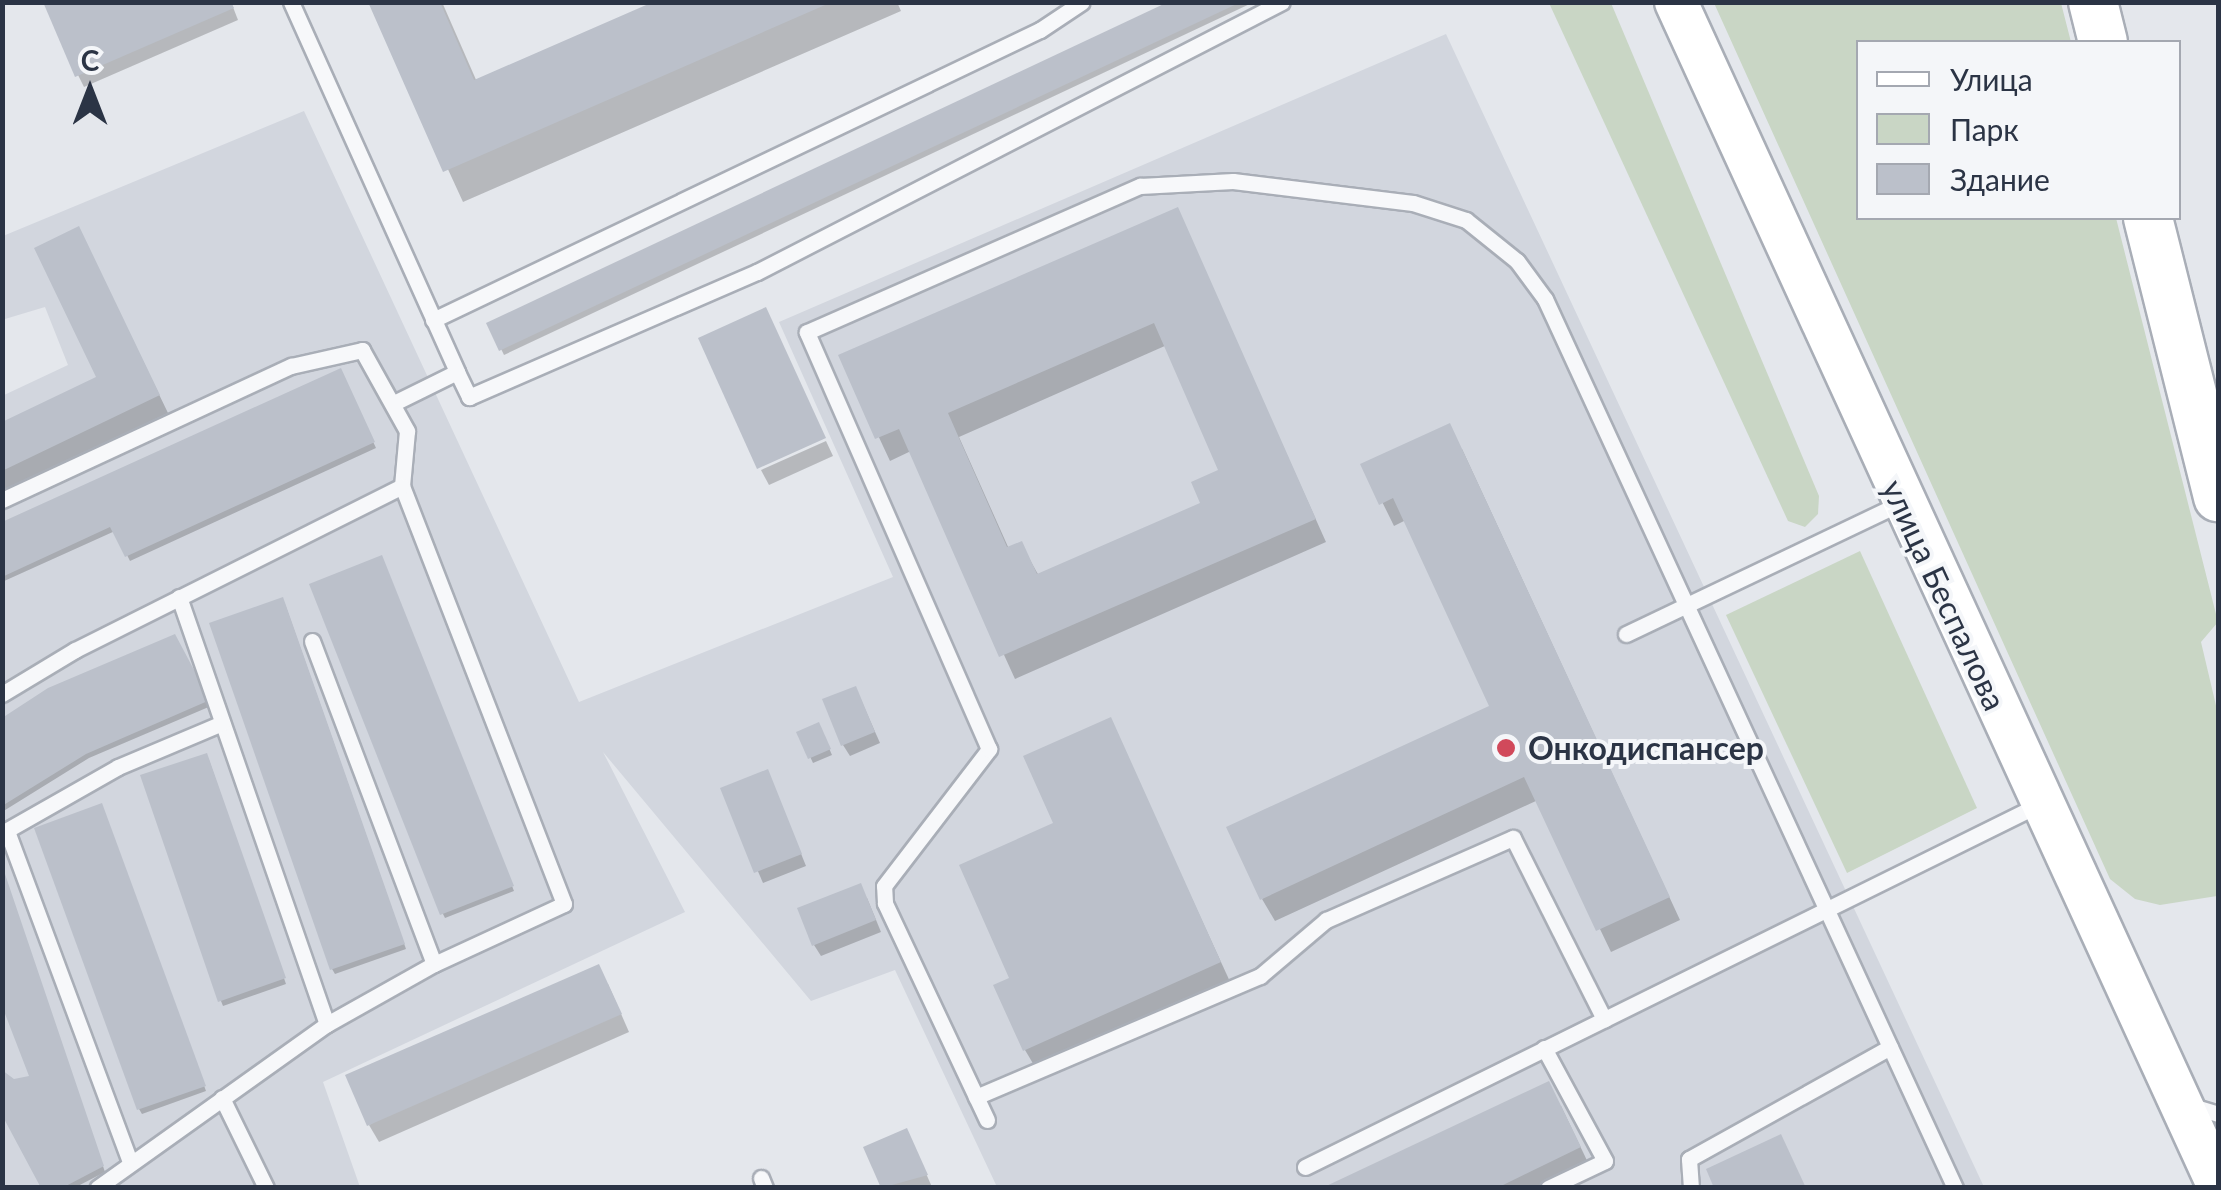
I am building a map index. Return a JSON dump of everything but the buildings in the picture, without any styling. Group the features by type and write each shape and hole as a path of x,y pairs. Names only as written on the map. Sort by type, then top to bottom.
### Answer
{"main road":[{"name":"улица Беспалова","path":"1676,2 1901,503 2042,803 2200,1108 2218,1185"},
{"path":"2093,2 2102,40"},
{"path":"2149,220 2209,413 2218,497"}],"lane":[{"path":"291,2 468,397 758,272 1282,2"},
{"path":"433,320 1040,30 1082,2"},
{"path":"988,1120 884,903 884,886 989,749 807,332 1140,186 1233,180 1413,203 1466,220 1517,261 1545,299 1955,1188"},
{"path":"2,500 291,366 362,350 406,431 402,486 564,904 434,964 327,1024 97,1188"},
{"path":"394,404 457,372"},
{"path":"2,694 179,596 402,486"},
{"path":"1626,634 1901,503"},
{"path":"179,596 327,1024"},
{"path":"312,640 434,964"},
{"path":"130,1162 5,832 118,767 222,724"},
{"path":"1305,1167 2042,803"},
{"path":"976,1097 1260,976 1326,920 1514,838 1604,1019"},
{"path":"1692,1188 1689,1159 1890,1046"},
{"path":"1544,1048 1605,1161 1548,1188"},
{"path":"222,1098 266,1188"}],"shaded area":[{"path":"1446,34 1984,1187 997,1187 895,970 811,1001 603,752 685,912 323,1082 360,1187 3,1187 2,396 68,365 45,307 5,319 3,236 304,111 579,702 893,577 779,322"}],"green space":[{"path":"1549,3 1611,3 1819,496 1818,514 1805,527 1788,521"},
{"path":"1714,3 2061,3 2070,40 1856,40 1856,220 2117,220 2218,622 2201,642 2218,714 2217,896 2160,905 2135,899 2110,879"},
{"path":"1860,551 1977,808 1847,873 1726,615"}],"place":[{"name":"Онкодиспансер","path":"1506,748"}]}
